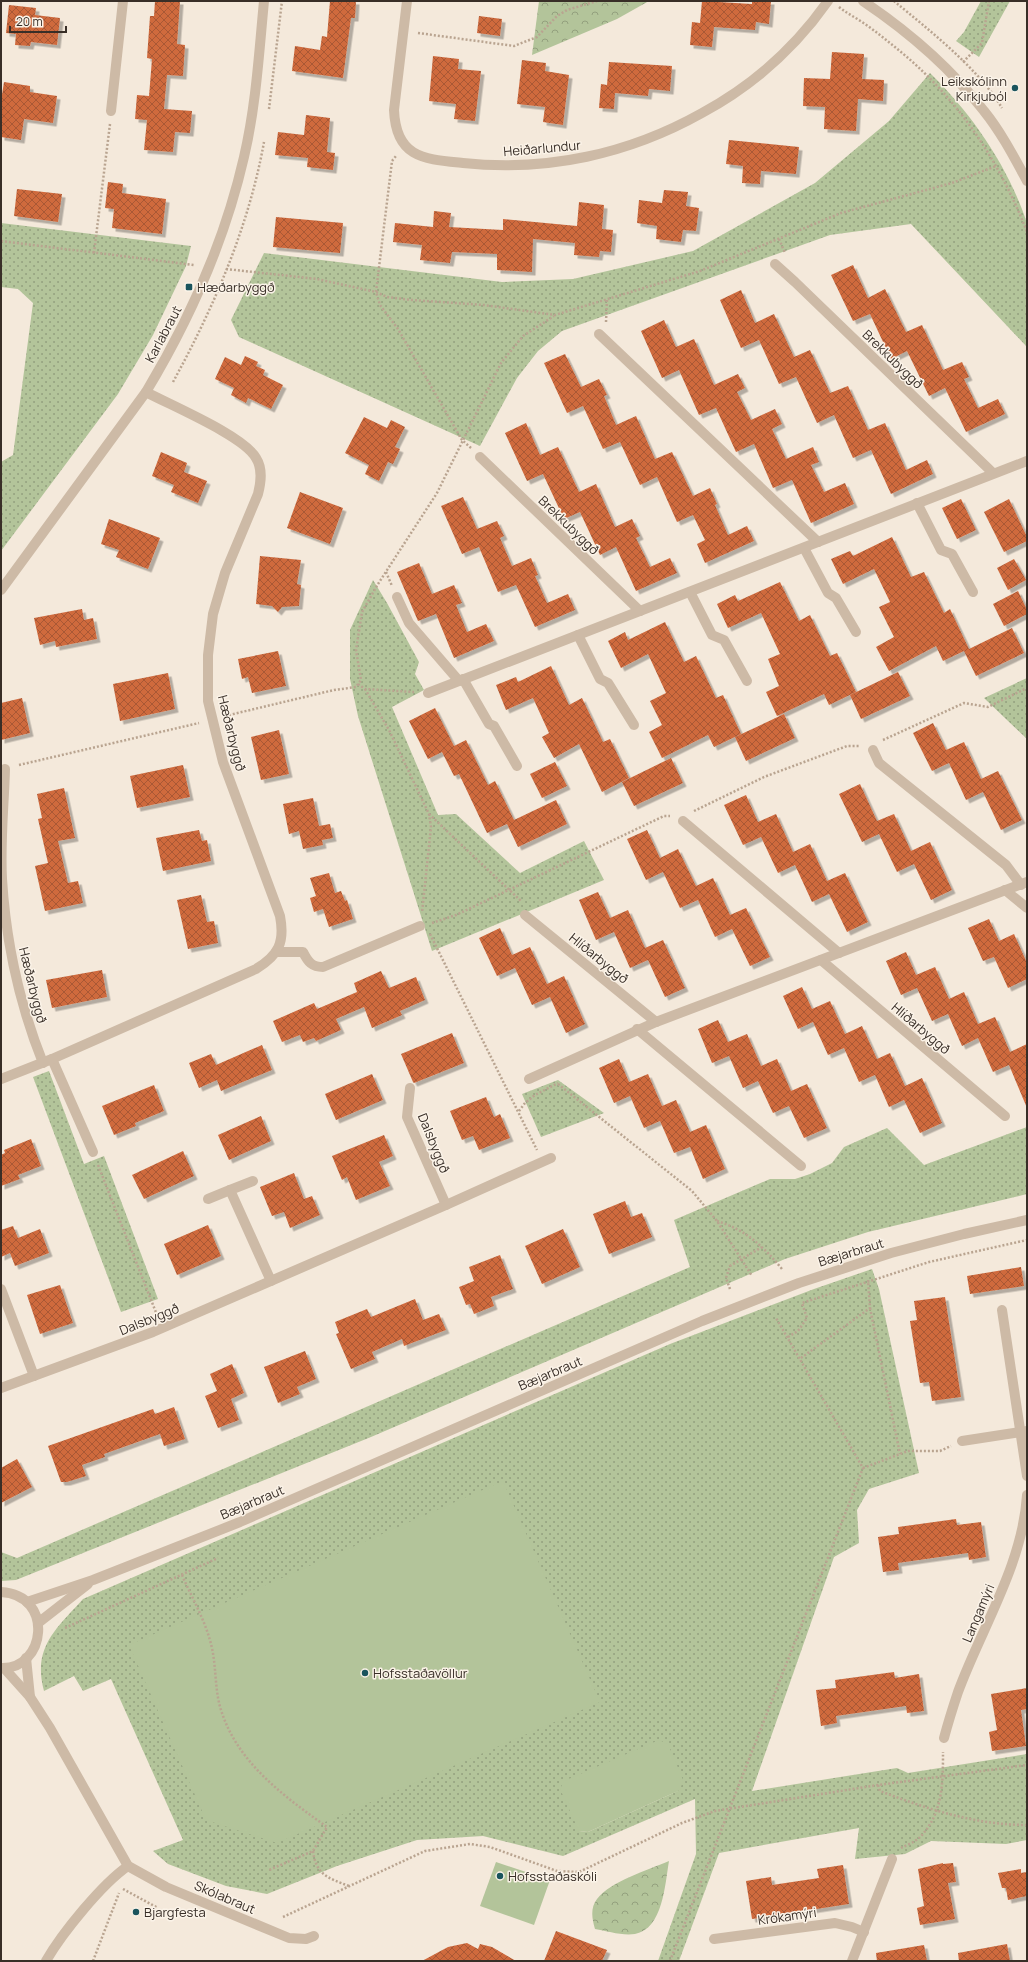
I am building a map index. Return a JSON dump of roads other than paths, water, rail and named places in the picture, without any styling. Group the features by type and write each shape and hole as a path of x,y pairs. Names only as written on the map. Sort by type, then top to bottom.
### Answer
{"street":[{"path":"112,111 123,1"},
{"name":"Karlabraut","path":"1,590 146,392 166,359 199,294 235,193 251,122 264,1"},
{"name":"Heiðarlundur","path":"407,1 394,110 397,131 404,146 430,159 507,166 565,162 630,146 682,124 731,96 779,59 808,28 828,1"},
{"path":"863,1 904,30 954,75 985,112 1027,181"},
{"name":"Brekkubyggð","path":"774,264 795,282 993,473"},
{"path":"600,334 818,542"},
{"name":"Hæðarbyggð","path":"1,1079 48,1061 256,969 266,963 276,952 282,940 283,929 280,916 223,762 208,701 207,675 214,614 225,573 258,494 261,469 256,456 240,441 146,392"},
{"name":"Brekkubyggð","path":"480,457 640,611"},
{"path":"428,693 1027,460"},
{"path":"917,503 941,550 952,554 973,592"},
{"path":"804,548 828,593 836,598 856,632"},
{"path":"690,592 712,635 724,640 747,681"},
{"path":"397,597 410,623 461,680 489,724 494,726 517,766"},
{"path":"578,635 600,679 608,683 634,725"},
{"path":"529,1079 637,1029 1024,883 1006,865 879,763 872,746"},
{"name":"Hæðarbyggð","path":"5,768 2,878 6,925 17,985 28,1026 48,1061 93,1152"},
{"path":"678,818 839,953"},
{"path":"1006,890 1027,908"},
{"name":"Hlíðarbyggð","path":"525,915 656,1022"},
{"path":"276,952 303,952 311,965 323,967 423,926"},
{"name":"Hlíðarbyggð","path":"821,960 1005,1116"},
{"path":"637,1029 801,1166"},
{"name":"Dalsbyggð","path":"410,1088 407,1117 446,1205"},
{"name":"Dalsbyggð","path":"1,1388 162,1328 547,1160"},
{"path":"208,1199 253,1181"},
{"path":"230,1190 271,1281"},
{"name":"Bæjarbraut","path":"26,1602 93,1580 240,1522 702,1321 799,1283 898,1251 1027,1220"},
{"path":"1,1289 34,1376"},
{"path":"1002,1310 1024,1431 1027,1476"},
{"path":"962,1441 1024,1431"},
{"name":"Langamýri","path":"944,1738 958,1692 1008,1577 1026,1511 1027,1495"},
{"name":"Bæjarbraut","path":"38,1623 93,1580"},
{"path":"1,1592 17,1596 26,1602 35,1612 38,1623 38,1640 31,1653 26,1658 3,1668 30,1697 77,1773 128,1866 110,1882 60,1939 46,1961"},
{"path":"26,1658 30,1697"},
{"path":"852,1961 892,1859"},
{"name":"Skólabraut","path":"128,1866 166,1887 289,1938 306,1939 314,1936"},
{"name":"Krókamýri","path":"714,1940 829,1923 852,1926 864,1932"}],"place":[{"name":"Leikskólinn Kirkjuból","path":"1015,88"},
{"name":"Hæðarbyggð","path":"189,287"},
{"name":"Hofsstaðavöllur","path":"365,1673"},
{"name":"Hofsstaðaskóli","path":"500,1876"},
{"name":"Bjargfesta","path":"136,1912"}]}
